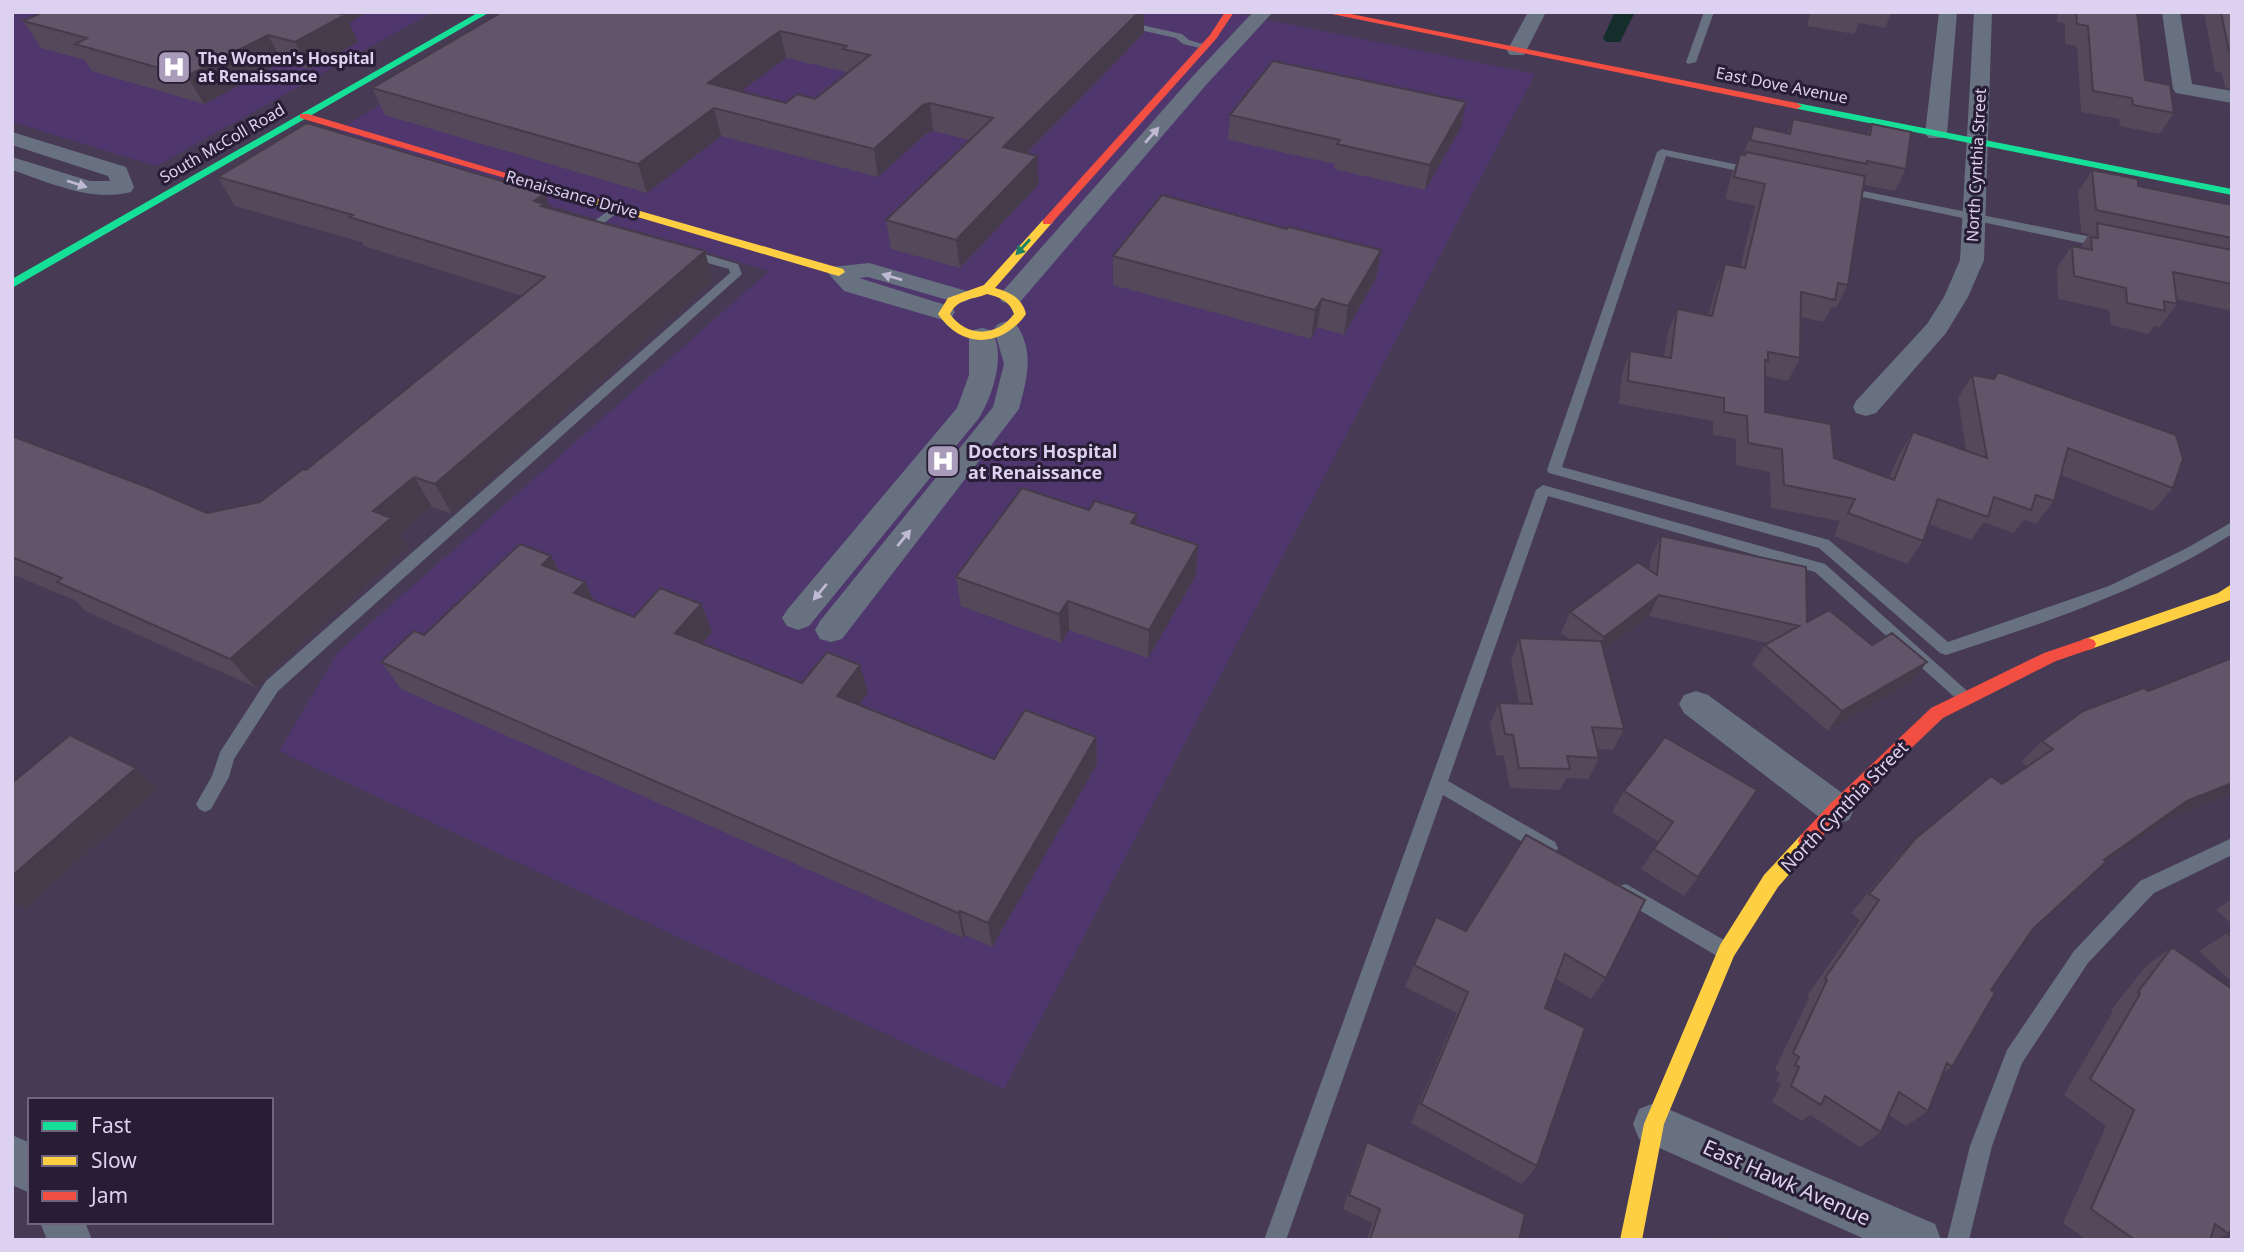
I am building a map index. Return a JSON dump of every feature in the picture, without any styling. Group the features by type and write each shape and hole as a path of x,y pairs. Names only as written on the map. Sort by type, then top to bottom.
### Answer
{"street":[{"name":"South McColl Road","path":"12,284 486,12"},
{"path":"831,630 1006,409 1017,364 997,345 951,328 945,321 951,304 986,290 1204,46 1230,12"},
{"path":"1011,297 1199,81 1264,12"},
{"name":"East Dove Avenue","path":"1326,12 2232,192"},
{"path":"1517,51 1537,12"},
{"path":"1936,134 1948,12"},
{"name":"North Cynthia Street","path":"1866,407 1937,328 1956,297 1972,260 1983,12"},
{"path":"2171,12 2183,89 2232,97"},
{"path":"1204,46 1227,50"},
{"path":"1176,76 1199,81"},
{"path":"1155,100 1178,105"},
{"name":"Renaissance Drive","path":"304,116 839,272 869,270 951,304"},
{"path":"12,138 118,172 123,187"},
{"path":"1105,157 1128,163"},
{"path":"12,163 88,188 123,187 161,199"},
{"path":"1082,182 1106,188"},
{"path":"1048,220 1072,226"},
{"path":"798,618 969,412 997,345 1017,320 1020,311 1018,304 1011,297 986,290"},
{"path":"969,412 997,422"},
{"path":"847,558 879,569"},
{"name":"North Cynthia Street","path":"1631,1240 1654,1124 1727,951 1771,881 1836,808 1937,713 2050,657 2223,597 2232,590"},
{"path":"1696,704 1836,808"},
{"name":"East Hawk Avenue","path":"1654,1124 1919,1240"},
{"path":"12,1156 28,1170"},
{"path":"63,1224 70,1240"}],"lane":[{"path":"1099,12 1094,17 1179,36 1186,42 1204,46"},
{"path":"1691,62 1709,12"},
{"path":"1770,174 1662,152 1554,470 1824,544 1946,649 2114,590 2192,552 2232,527"},
{"path":"474,182 491,170"},
{"path":"1824,186 2123,247"},
{"path":"594,226 618,207"},
{"path":"734,267 756,247"},
{"path":"670,248 734,267"},
{"path":"205,804 220,777 226,757 272,685 736,274 734,267"},
{"path":"1275,1240 1543,490 1820,568 1967,698"},
{"path":"1438,784 1570,860"},
{"path":"1958,1240 1981,1146 2014,1057 2081,957 2147,887 2232,846"},
{"path":"1606,881 1727,951"}],"shaded area":[{"name":"The Women's Hospital at Renaissance","path":"12,12 433,12 156,166 12,122"},
{"name":"Doctors Hospital at Renaissance","path":"538,12 1229,12 1535,74 1004,1089 279,751 338,652 769,271 324,138"}],"building":[{"path":"43,12 334,12 345,15 295,42 268,35 187,76 75,44 87,38 23,21"},
{"path":"502,12 1139,12 1003,147 1037,156 956,240 886,220 993,118 930,103 923,105 874,149 714,108 638,164 372,88","holes":["780,31 847,46 843,49 870,55 815,99 797,94 786,103 708,83"]},
{"path":"2076,12 2137,12 2145,80 2170,85 2174,113 2133,105 2132,98 2093,91 2088,26 2077,24"},
{"path":"2221,12 2232,12 2232,51 2229,51"},
{"path":"1273,61 1466,102 1430,165 1337,144 1340,140 1230,115"},
{"path":"1793,119 1870,135 1872,124 1911,132 1906,169 1867,161 1867,164 1750,140 1754,126 1790,134"},
{"path":"307,123 545,194 534,201 544,204 541,206 705,251 435,484 414,477 373,511 391,518 230,659 57,582 62,578 12,557 12,436 147,487 207,513 260,502 303,469 306,470 545,277 349,217 353,215 218,177"},
{"path":"1746,152 1865,176 1848,285 1838,283 1835,300 1801,292 1800,358 1768,352 1768,361 1765,360 1765,412 1831,424 1834,458 1894,480 1913,432 1987,458 1972,375 1994,379 1998,372 2176,435 2183,459 2173,488 2068,448 2054,501 2036,495 2031,510 1994,497 1988,517 1938,499 1923,541 1848,513 1855,499 1784,485 1782,449 1748,443 1747,416 1724,412 1724,398 1628,381 1630,351 1671,358 1677,309 1712,316 1725,264 1745,268 1765,184 1734,177 1740,154 1745,155"},
{"path":"2092,170 2138,179 2138,186 2232,205 2232,238 2096,210"},
{"path":"1162,195 1287,229 1289,227 1381,250 1348,306 1322,299 1315,310 1113,256"},
{"path":"2097,223 2232,250 2232,284 2173,272 2177,304 2164,301 2165,311 2127,303 2126,288 2074,276 2072,246 2092,250 2091,237 2098,238"},
{"path":"1022,488 1089,510 1095,501 1137,514 1131,523 1198,545 1149,630 1068,601 1059,614 956,577"},
{"path":"1661,536 1806,567 1807,622 1829,610 1872,645 1892,633 1927,662 1842,711 1765,645 1799,626 1659,595 1604,637 1570,612 1638,562 1657,575"},
{"path":"520,544 551,556 542,565 585,582 574,593 634,617 660,588 701,604 675,633 802,683 827,652 860,665 837,696 994,759 1025,710 1096,737 988,923 960,911 958,913 381,662 414,631 424,635"},
{"path":"1519,638 1601,641 1624,729 1592,727 1599,758 1567,756 1570,769 1519,768 1513,735 1505,734 1499,703 1532,704"},
{"path":"2232,658 2232,783 2187,801 2104,860 2106,862 2033,929 1991,990 1995,993 1952,1067 1947,1063 1928,1111 1899,1092 1881,1132 1825,1096 1821,1105 1791,1086 1799,1067 1795,1065 1799,1057 1793,1053 1827,980 1825,978 1879,900 1869,894 1915,839 1991,776 2002,784 2053,749 2042,741 2083,711 2144,688 2148,691"},
{"path":"70,735 136,768 12,876 12,783"},
{"path":"1665,737 1757,790 1698,877 1654,849 1673,822 1624,791"},
{"path":"1526,835 1645,900 1606,978 1565,954 1545,1008 1585,1028 1537,1166 1421,1104 1468,992 1414,965 1436,917 1466,931"},
{"path":"2172,947 2232,989 2232,1227 2229,1234 2215,1224 2210,1240 2135,1240 2091,1209 2134,1110 2090,1079 2140,994 2138,992"},
{"path":"1367,1142 1525,1214 1519,1240 1370,1240 1380,1209 1349,1195"}],"waterway":[{"path":"1613,38 1625,12"}],"traffic: fast":[{"path":"12,284 486,12"},
{"path":"1797,106 2232,192"}],"traffic: slow":[{"path":"577,196 839,272"},
{"path":"986,290 1002,294 1016,304 1020,314 1013,324 993,335 982,336 970,335 951,324 944,314 948,306 958,298 988,288 1047,222"},
{"path":"2088,644 2223,597 2232,590"},
{"path":"1631,1240 1654,1124 1727,951 1771,881 1807,841"}],"traffic: jam":[{"path":"1047,222 1213,37 1230,12"},
{"path":"1326,12 1797,106"},
{"path":"304,116 577,196"},
{"path":"1807,841 1836,809 1937,713 2050,657 2088,644"}],"place":[{"name":"The Women's Hospital at Renaissance","path":"174,67"},
{"name":"Doctors Hospital at Renaissance","path":"943,461"}]}
